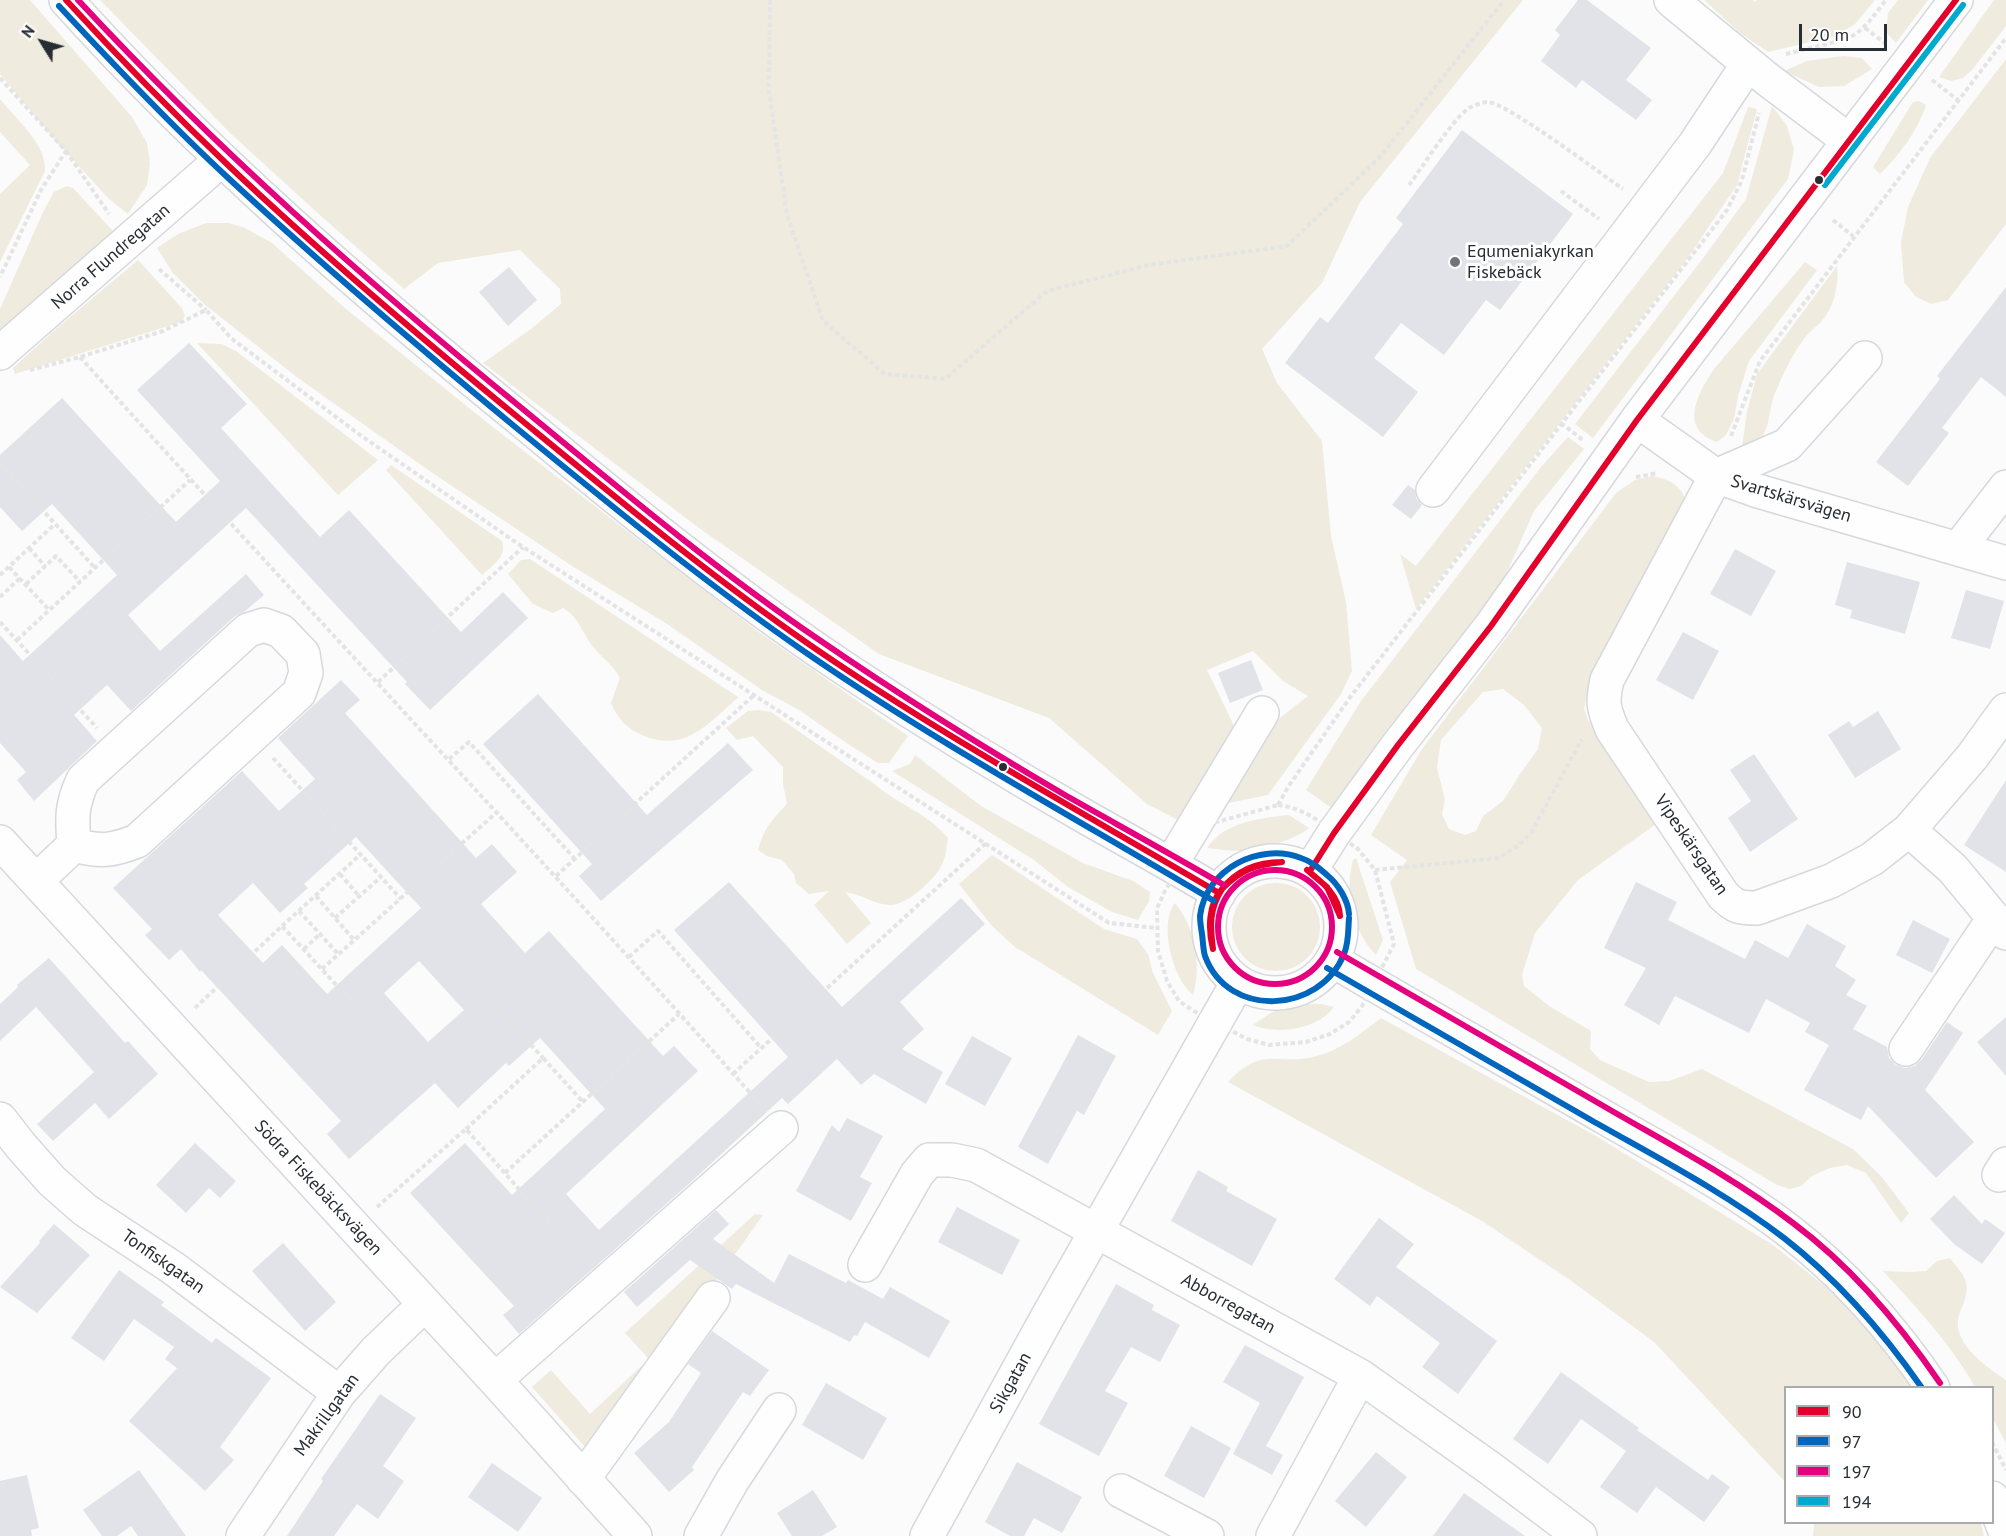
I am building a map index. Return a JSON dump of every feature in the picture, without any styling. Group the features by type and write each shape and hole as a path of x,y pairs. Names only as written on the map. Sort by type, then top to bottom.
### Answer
{"street":[{"path":"66,0 117,57 221,160 467,376 600,485 729,585 851,673 1003,768 1219,893"},
{"path":"1671,0 1848,140"},
{"path":"1310,871 1334,833 1398,745 1491,626 1637,420 1956,0"},
{"path":"1433,490 1695,144 1758,71"},
{"name":"Norra Flundregatan","path":"11,363 221,160"},
{"path":"1604,710 1603,697 1607,680 1716,476 1787,445 1865,358"},
{"name":"Svartskärsvägen","path":"1637,420 1716,476 1758,491 2006,563"},
{"path":"1958,549 2006,487"},
{"path":"264,625 281,631 303,654 306,673 299,693 137,841 114,850 93,850 74,845 72,822 74,800 83,780 248,630 264,625"},
{"name":"Vipeskärsgatan","path":"1604,710 1612,729 1723,895 1734,906 1745,908 1757,908 1831,881 1872,859 1909,830 1972,757 2006,710"},
{"path":"1171,864 1262,713"},
{"path":"1906,1049 2000,926 1947,863 1909,830"},
{"name":"Södra Fiskebäcksvägen","path":"0,842 495,1380 635,1536"},
{"path":"36,881 74,845"},
{"path":"1266,862 1288,863 1310,871 1327,886 1340,917 1340,939 1332,960 1323,973 1311,983 1297,990 1267,993 1238,982 1220,964 1210,941 1210,916 1219,893 1234,876 1254,865 1266,862"},
{"path":"1332,960 1714,1182 1790,1232 1842,1277 1871,1307 1904,1346 1932,1386"},
{"name":"Sikgatan","path":"927,1536 1238,982"},
{"name":"Tonfiskgatan","path":"0,1119 52,1181 86,1210 173,1268 339,1393"},
{"path":"495,1380 781,1128"},
{"path":"865,1265 917,1174 929,1160 952,1160 976,1165 1097,1231"},
{"name":"Abborregatan","path":"1097,1231 1360,1376 1491,1469 1580,1536"},
{"path":"584,1479 713,1298"},
{"name":"Makrillgatan","path":"243,1536 339,1393 376,1351 425,1304"},
{"path":"1273,1536 1360,1376"},
{"path":"701,1536 732,1481 779,1410"},
{"path":"1121,1491 1207,1536"},
{"path":"1994,1503 2006,1533"}],"path":[{"path":"770,0 769,91 787,215 823,321 885,374 945,379 1047,291 1149,266 1287,246 1380,157 1504,0"},
{"path":"1216,1023 1248,1039 1269,1045 1306,1042 1330,1034 1349,1022 1362,1006 1394,944 1375,870 1358,849 1304,812 1289,806 1278,805 1287,787 1351,696 1727,210 1742,180 1758,71 1788,53 1855,35 1865,28 1886,0"},
{"path":"1716,476 1760,362 2006,38"},
{"path":"0,78 66,151 109,214"},
{"path":"1409,185 1458,118 1470,107 1487,102 1501,106 1527,122 1648,207"},
{"path":"0,277 40,190 66,151"},
{"path":"1561,191 1624,237"},
{"path":"1833,220 1854,236"},
{"path":"159,269 206,310 231,338 360,435 523,547 1109,923 1156,928"},
{"path":"11,363 80,357 163,331 206,310"},
{"path":"80,357 190,480 556,876 781,1128"},
{"path":"0,463 95,568"},
{"path":"16,640 190,480"},
{"path":"0,575 55,524"},
{"path":"378,682 523,547"},
{"path":"29,548 45,566"},
{"path":"26,584 56,556 80,582"},
{"path":"9,567 49,610"},
{"path":"0,597 20,578"},
{"path":"0,622 117,749"},
{"path":"556,876 753,696"},
{"path":"1375,870 1396,866 1499,858 1519,845 1532,831 1588,728 1604,710"},
{"path":"253,736 401,899"},
{"path":"449,759 469,742 574,858"},
{"path":"322,969 497,812"},
{"path":"733,1074 986,843"},
{"path":"172,1029 362,854"},
{"path":"340,874 359,896"},
{"path":"335,918 381,877"},
{"path":"316,896 354,940"},
{"path":"299,911 339,955"},
{"path":"282,926 386,1039"},
{"path":"629,957 658,931 762,1047"},
{"path":"304,950 320,934"},
{"path":"485,995 583,1102"},
{"path":"505,1173 679,1014"},
{"path":"354,1227 543,1058"},
{"path":"466,1129 603,1285"},
{"path":"1994,1446 2006,1471"}],"shaded area":[{"path":"0,0 30,0 132,117 147,143 150,163 147,185 128,214 109,199 54,139 0,74"},
{"path":"100,0 1523,0 1360,202 1322,283 1262,349 1277,383 1322,441 1331,536 1346,602 1352,671 1341,694 1268,795 1218,805 1249,752 1281,717 1308,696 1283,681 1253,651 1207,670 1239,736 1215,777 1178,820 1147,804 1049,718 879,654 699,528 483,363 531,329 561,304 560,289 520,250 438,263 404,289 230,133"},
{"path":"1704,0 1753,0 1755,2 1757,0 1875,0 1855,24 1836,36 1768,52 1740,33"},
{"path":"1898,0 1928,0 1896,43 1886,32 1888,13"},
{"path":"1994,0 2006,0 2006,26 1972,70 1963,78 1951,81 1939,77"},
{"path":"1843,56 1862,58 1872,69 1844,86 1819,87 1784,71 1807,61"},
{"path":"2006,59 2006,224 1948,300 1931,304 1916,297 1904,282 1901,242 1908,207 1930,158"},
{"path":"0,99 36,142 44,161 45,171 0,262 0,194 30,165 0,132"},
{"path":"1919,101 1926,105 1918,124 1901,151 1880,174 1873,167 1913,102"},
{"path":"1772,106 1787,126 1794,150 1788,179 1593,438 1575,424 1746,199"},
{"path":"1748,107 1757,109 1737,185 1687,259 1416,609 1400,554 1416,566 1723,173"},
{"path":"67,186 73,188 113,231 81,265 0,335 0,309 43,212 54,192"},
{"path":"206,223 229,223 245,228 272,243 346,309 636,538 760,633 908,736 889,763 878,763 799,710 762,690 667,624 572,566 431,472 298,378 204,304 173,273 157,248 178,234"},
{"path":"138,260 182,308 185,316 181,322 15,374 13,368"},
{"path":"1805,262 1817,270 1749,361 1738,396 1734,419 1726,435 1717,442 1705,436 1698,428 1695,410 1708,378"},
{"path":"1837,266 1836,288 1826,316 1806,337 1792,358 1775,393 1762,437 1756,443 1742,447 1747,412 1757,374"},
{"path":"197,343 222,344 236,351 378,460 338,495"},
{"path":"1568,437 1584,449 1534,511 1494,602 1333,809 1306,790 1361,701 1541,467"},
{"path":"391,465 502,541 503,552 494,564 482,575 386,470"},
{"path":"1652,476 1678,487 1685,501 1685,518 1682,529 1587,695 1584,709 1588,720 1607,744 1656,824 1578,880 1535,933 1522,975 1524,986 1549,1006 1591,1031 1590,1049 1600,1060 1649,1082 1669,1081 1702,1069 1853,1149 1881,1176 1909,1213 1901,1223 1866,1173 1847,1165 1830,1168 1812,1176 1801,1186 1790,1189 1777,1185 1416,969 1390,882 1407,860 1371,835 1422,749 1616,493 1635,480","holes":["1503,689 1524,705 1542,728 1538,749 1503,801 1483,816 1476,831 1465,835 1449,829 1442,814 1445,799 1437,768 1441,740 1483,692"]},
{"path":"530,559 739,697 706,725 684,738 671,741 658,740 631,729 620,718 611,703 620,678 598,653 578,622 563,608 553,613 533,604 508,574 521,560"},
{"path":"748,711 771,712 886,793 932,822 948,838 940,868 929,882 905,901 884,905 845,892 871,923 847,944 814,905 829,891 809,894 796,883 794,874 782,860 767,856 758,850 769,825 787,804 783,784 783,767 753,736 737,740 726,728"},
{"path":"915,755 981,806 1083,863 1133,881 1150,892 1149,901 1138,920 1112,912 1068,887 1034,860 892,771 910,764"},
{"path":"1289,815 1309,828 1286,840 1257,849 1241,851 1207,848 1214,839 1233,827 1255,820"},
{"path":"992,855 1104,929 1137,939 1148,954 1153,973 1172,1011 1158,1035 1015,947 992,926 959,884"},
{"path":"1356,858 1383,940 1376,955 1361,935 1352,911 1350,873 1353,860"},
{"path":"1276,883 1301,890 1313,902 1320,927 1313,952 1301,964 1276,971 1251,964 1239,952 1232,927 1239,902 1251,890"},
{"path":"1175,903 1188,923 1195,947 1197,971 1193,995 1179,977 1170,951 1168,924"},
{"path":"1307,1004 1334,1007 1318,1021 1296,1028 1273,1030 1253,1025 1272,1012"},
{"path":"1381,1018 1596,1136 1773,1245 1841,1299 1915,1386 1784,1386 1784,1481 1654,1342 1570,1280 1482,1221 1228,1082 1252,1063 1261,1060 1303,1059 1317,1056 1334,1050"},
{"path":"755,1214 763,1215 599,1445 586,1448 532,1387 551,1370 590,1414 649,1359 625,1333"},
{"path":"1950,1258 1966,1282 1966,1296 1958,1319 1961,1338 1974,1355 2006,1380 2006,1443 1994,1421 1994,1386 1974,1386 1944,1341 1883,1271 1926,1271 1937,1261"},
{"path":"1814,1524 1981,1524 1984,1536 1813,1536"}],"building":[{"path":"1578,0 1587,0 1651,48 1626,80 1652,100 1636,120 1582,80 1576,88 1541,61 1560,35 1555,30"},
{"name":"Equmeniakyrkan Fiskebäck","path":"1462,130 1573,214 1500,310 1486,300 1444,355 1401,323 1374,358 1418,392 1383,437 1285,363 1320,317 1328,323 1403,224 1396,218"},
{"path":"509,267 537,300 508,326 479,292"},
{"path":"2006,287 2006,397 1981,377 1942,428 1949,433 1908,486 1876,462 1940,379 1937,376"},
{"path":"189,343 247,404 221,428 320,537 349,510 461,632 503,592 528,618 430,710 405,684 407,682 246,508 128,615 160,651 246,574 264,595 245,611 235,616 131,711 107,685 74,715 97,741 34,801 17,780 26,772 0,743 0,635 23,661 117,575 52,504 22,531 0,507 0,455 62,398 176,522 220,481 137,390"},
{"path":"1408,485 1415,490 1416,498 1422,505 1411,519 1392,505"},
{"path":"1735,549 1776,571 1751,616 1710,594"},
{"path":"1847,562 1920,582 1905,634 1850,618 1852,610 1835,605"},
{"path":"1966,590 2004,601 1990,649 1951,638"},
{"path":"1683,632 1719,651 1693,700 1656,680"},
{"path":"1251,660 1263,690 1230,703 1218,673"},
{"path":"341,680 360,700 345,713 476,858 492,844 517,872 481,904 525,953 549,931 663,1056 674,1046 698,1071 566,1194 599,1230 788,1057 674,930 729,882 842,1007 961,898 985,924 900,1002 924,1029 902,1049 943,1072 926,1104 874,1074 861,1085 837,1059 788,1104 782,1098 519,1334 503,1315 514,1306 410,1193 465,1143 512,1195 605,1109 540,1038 509,1066 506,1063 458,1108 435,1083 349,1159 327,1134 341,1121 181,949 169,960 145,935 152,929 113,888 242,771 279,811 315,779 278,738","holes":["356,837 421,908 327,994 282,945 263,963 218,915 253,883 280,913 308,888 304,884","419,961 464,1010 428,1042 384,993"]},
{"path":"538,694 647,815 728,743 753,770 601,901 579,876 592,864 483,744"},
{"path":"1878,711 1901,749 1855,778 1828,735 1849,721 1853,727"},
{"path":"1754,754 1798,819 1750,852 1728,818 1751,801 1730,770"},
{"path":"2006,780 2006,872 1964,845"},
{"path":"1636,882 1677,902 1668,920 1745,959 1755,940 1788,958 1807,924 1846,946 1835,966 1856,980 1846,995 1867,1006 1853,1029 1887,1047 1889,1058 1896,1065 1905,1068 1915,1066 1947,1022 1963,1033 1925,1090 1974,1142 1936,1178 1868,1106 1861,1120 1804,1090 1829,1045 1805,1032 1810,1023 1766,999 1749,1033 1675,996 1659,1025 1624,1005 1646,968 1604,948"},
{"path":"1913,920 1950,939 1932,973 1896,955"},
{"path":"49,958 125,1043 128,1041 158,1074 109,1119 95,1103 53,1141 37,1124 94,1072 36,1007 0,1041 0,1004 18,987 17,985"},
{"path":"2006,1017 2006,1076 1977,1042"},
{"path":"1078,1035 1116,1056 1084,1115 1077,1111 1048,1164 1018,1147"},
{"path":"972,1036 1012,1058 985,1106 945,1084"},
{"path":"847,1118 883,1136 860,1177 872,1183 851,1221 796,1191 832,1125 839,1132"},
{"path":"195,1143 236,1181 220,1198 209,1188 186,1213 156,1185"},
{"path":"1198,1170 1228,1187 1226,1191 1277,1219 1252,1266 1171,1221"},
{"path":"1954,1195 1982,1224 1985,1219 2005,1233 1982,1264 1954,1244 1930,1219"},
{"path":"957,1207 1020,1240 1002,1275 938,1242"},
{"path":"716,1210 729,1224 713,1239 774,1283 789,1254 846,1283 848,1280 883,1299 890,1287 950,1321 929,1358 865,1322 857,1336 854,1335 850,1342 736,1284 732,1289 690,1260 637,1307 624,1292"},
{"path":"1379,1218 1414,1244 1396,1267 1497,1341 1458,1394 1422,1367 1440,1343 1377,1296 1370,1306 1334,1279"},
{"path":"54,1224 90,1255 37,1313 0,1287"},
{"path":"283,1243 336,1302 305,1331 252,1271"},
{"path":"119,1270 164,1302 161,1305 212,1343 216,1338 271,1378 220,1447 234,1460 205,1491 129,1421 177,1368 165,1359 174,1347 134,1319 104,1361 71,1338"},
{"path":"1116,1284 1154,1305 1152,1310 1180,1325 1160,1362 1131,1347 1105,1391 1128,1403 1099,1456 1039,1424"},
{"path":"712,1331 769,1370 750,1396 743,1392 692,1467 694,1470 669,1492 634,1453 669,1422 701,1373 688,1364"},
{"path":"1245,1345 1304,1377 1266,1446 1283,1455 1272,1475 1233,1454 1260,1403 1223,1382"},
{"path":"1561,1372 1708,1480 1712,1474 1730,1487 1704,1522 1656,1487 1637,1513 1600,1487 1626,1451 1581,1419 1548,1464 1513,1439"},
{"path":"826,1383 887,1418 863,1460 802,1425"},
{"path":"380,1394 416,1418 383,1466 404,1481 378,1519 357,1504 334,1536 287,1536 323,1481 321,1479"},
{"path":"1191,1426 1231,1448 1204,1498 1164,1476"},
{"path":"1376,1452 1407,1477 1366,1527 1335,1501"},
{"path":"1017,1462 1082,1497 1062,1533 1034,1518 1024,1536 1010,1536 985,1522"},
{"path":"492,1463 542,1498 518,1532 468,1497"},
{"path":"139,1470 186,1536 138,1536 131,1526 117,1536 102,1536 83,1510"},
{"path":"27,1475 39,1528 31,1530 32,1536 0,1536 0,1481"},
{"path":"813,1490 837,1527 822,1536 792,1536 777,1513"},
{"path":"1464,1493 1525,1536 1433,1536"}],"transit line":[{"name":"90","path":"66,0 189,127 301,233 446,358 699,563 810,645 910,711 1219,893"},
{"name":"197","path":"78,0 184,109 350,263 465,362 705,557 818,639 940,719 1065,795 1224,885"},
{"name":"90","path":"1310,871 1334,833 1398,745 1491,626 1637,420 1956,0"},
{"name":"194","path":"1825,185 1963,5"},
{"name":"97","path":"59,6 182,134 295,239 477,395 694,570 805,652 905,718 1214,901"},
{"name":"97","path":"1349,914 1347,903 1339,888 1318,867 1308,861 1285,854 1252,857 1237,863 1224,873 1212,885 1204,899 1200,916 1203,948 1217,976 1233,991 1253,999 1274,1001 1296,998 1315,988 1332,974 1346,950 1349,918"},
{"name":"90","path":"1222,889 1234,877 1249,868 1282,862"},
{"name":"90","path":"1222,889 1242,872 1282,862"},
{"name":"197","path":"1275,870 1297,875 1315,887 1327,905 1332,927 1327,949 1315,967 1297,979 1275,984 1253,979 1235,967 1223,949 1218,927 1223,905 1235,887 1253,875 1275,870"},
{"name":"90","path":"1307,870 1333,895 1340,916"},
{"name":"90","path":"1307,870 1327,887 1340,916"},
{"name":"90","path":"1213,949 1210,918 1214,902 1222,889"},
{"name":"90","path":"1213,949 1212,918 1222,889"},
{"name":"197","path":"1337,952 1698,1160 1770,1206 1815,1240 1855,1277 1908,1339 1940,1383"},
{"name":"97","path":"1327,968 1689,1176 1761,1221 1804,1254 1841,1289 1892,1347 1921,1386"}],"place":[{"name":"Equmeniakyrkan Fiskebäck","path":"1455,262"}]}
